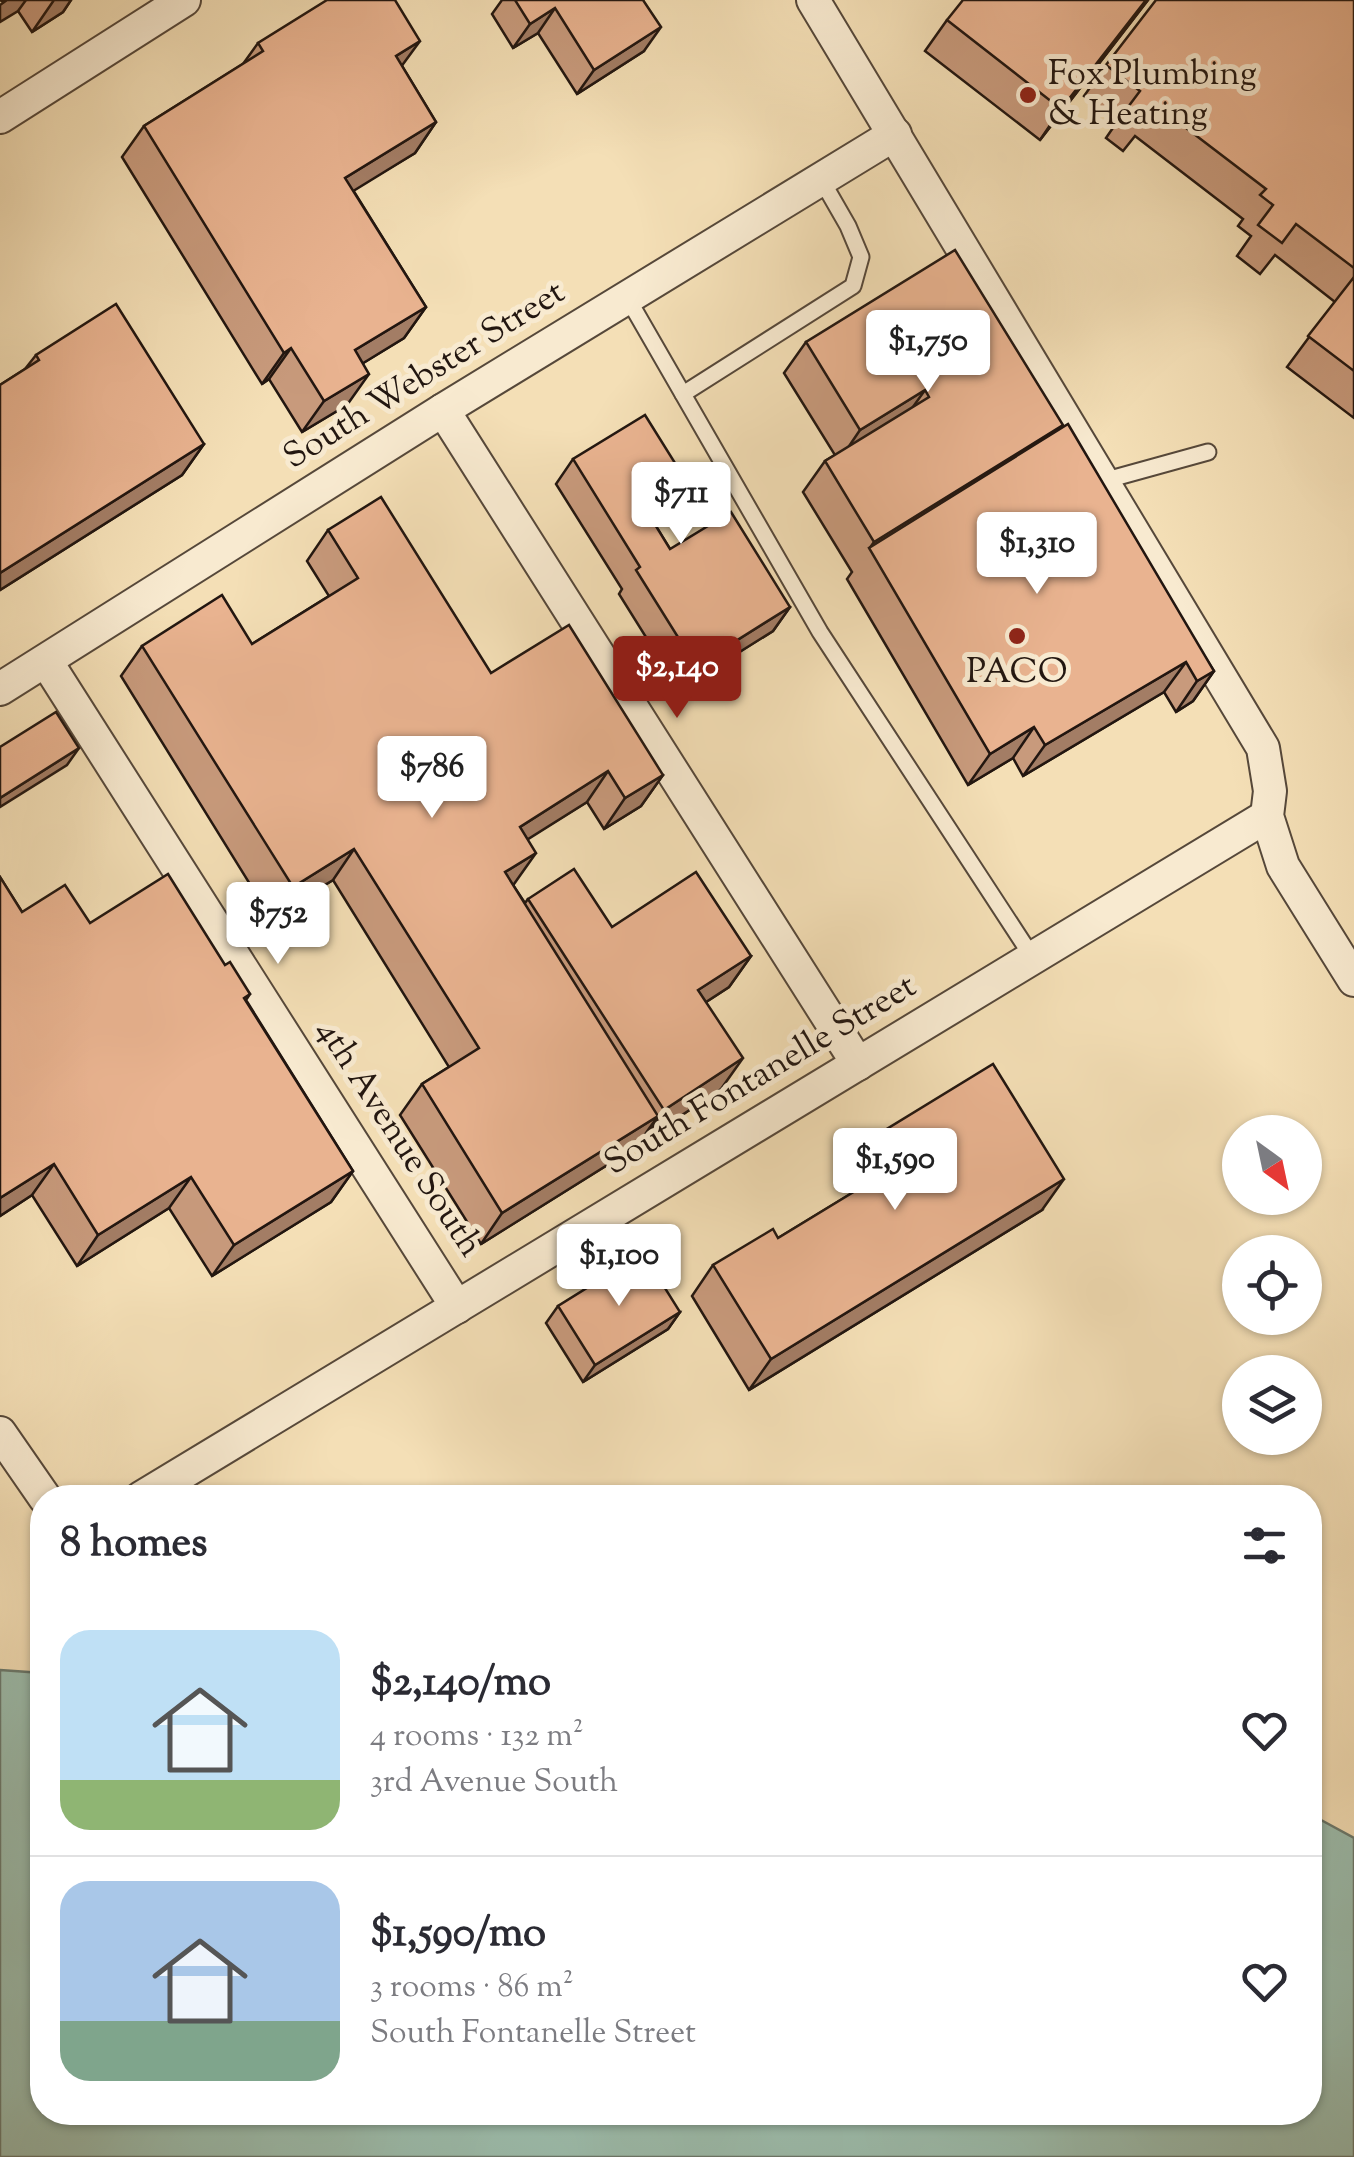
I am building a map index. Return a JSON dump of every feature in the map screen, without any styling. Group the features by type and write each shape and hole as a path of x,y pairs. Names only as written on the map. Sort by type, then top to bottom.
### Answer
{"street":[{"path":"0,117 184,0"},
{"path":"814,0 1263,748 1270,791 1267,816 1283,866 1354,980"},
{"name":"South Webster Street","path":"0,690 443,410 894,134"},
{"path":"443,410 858,1064"},
{"name":"4th Avenue South","path":"46,661 458,1307"},
{"name":"South Fontanelle Street","path":"163,1485 1267,816"},
{"path":"0,1433 36,1485"}],"lane":[{"path":"683,394 853,286 861,256 821,179"},
{"path":"628,298 820,632 1033,958"},
{"path":"1103,481 1208,452"}],"shaded area":[{"path":"0,1670 30,1672 30,2125 1322,2125 1322,1821 1354,1838 1354,2157 0,2157"}],"building":[{"path":"327,0 395,0 420,41 396,56 436,122 345,178 426,307 355,350 369,374 324,401 291,348 284,353 144,126 263,51 258,43"},
{"path":"515,0 643,0 661,27 594,70 555,8 530,24"},
{"name":"Fox Plumbing & Heating","path":"963,0 1146,0 1061,109 947,20"},
{"path":"1156,0 1354,0 1354,268 1296,224 1282,243 1258,225 1273,205 1260,195 1266,189 1156,105 1145,120 1128,107 1140,91 1106,65"},
{"path":"955,250 1063,425 874,542 825,461 929,397 925,390 860,430 806,342"},
{"path":"1354,277 1354,371 1308,336"},
{"path":"116,304 204,444 0,573 0,385 39,360 36,355"},
{"path":"645,415 685,479 643,505 670,549 731,512 790,607 696,666 573,459"},
{"name":"PACO","path":"1068,424 1214,671 1197,681 1186,662 1045,745 1034,727 990,754 869,548"},
{"path":"381,497 491,673 569,625 663,775 625,798 608,771 520,827 536,853 505,872 658,1116 502,1213 422,1084 479,1048 354,849 293,887 142,646 222,595 252,644 358,578 328,530"},
{"path":"56,712 79,748 0,798 0,747"},
{"path":"574,869 612,927 696,872 751,956 698,990 743,1058 664,1110 528,899"},
{"path":"168,874 225,965 230,962 250,994 244,998 353,1171 234,1245 191,1177 98,1235 54,1164 0,1198 0,877 22,912 65,885 90,923"},
{"path":"993,1064 1064,1179 771,1359 713,1265 773,1229 778,1238 896,1166 877,1135"},
{"path":"643,1253 680,1312 595,1365 558,1306"}],"place":[{"name":"Fox Plumbing & Heating","path":"1028,95"},
{"name":"PACO","path":"1017,636"}]}
